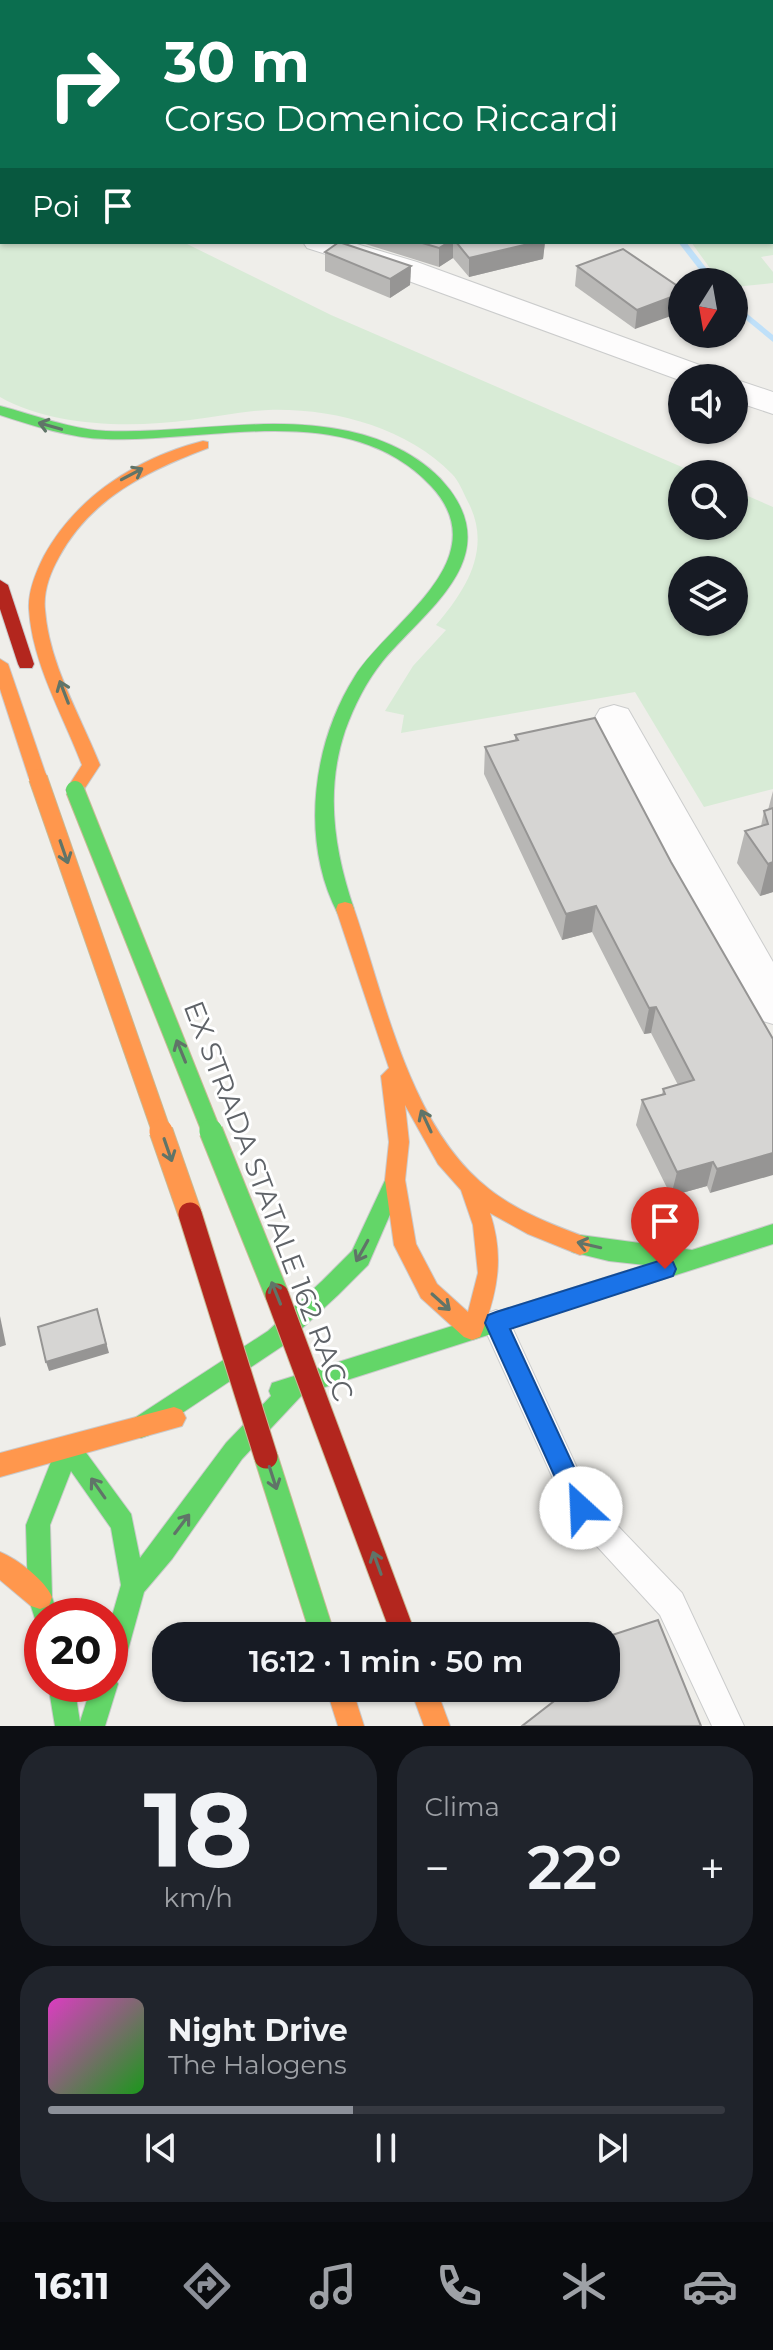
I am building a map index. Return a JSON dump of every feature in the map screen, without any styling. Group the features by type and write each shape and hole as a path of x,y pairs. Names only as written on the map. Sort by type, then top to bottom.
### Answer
{"main road":[{"path":"0,410 64,430 105,435 153,436 267,428 309,429 352,436 416,465 435,481 451,503 459,525 460,549 451,580 429,607 375,660 356,689 331,750 324,783 323,822 328,856 386,1034 432,1134 469,1185 493,1248 484,1326"},
{"path":"75,790 91,765 45,645 37,613 39,586 59,539 97,495 130,474 196,447 267,428"},
{"path":"0,585 30,676"},
{"path":"0,664 182,1190 319,1622"},
{"name":"EX STRADA STATALE 162 RACC","path":"64,761 294,1338 399,1622"},
{"path":"386,1034 399,1142 395,1180 405,1245 429,1291 484,1326"},
{"path":"141,1427 276,1338 330,1288 360,1258 395,1180"},
{"path":"469,1185 522,1219 584,1246 694,1260"},
{"path":"226,1405 296,1386 773,1234"},
{"path":"128,1603 133,1585 171,1539 234,1451 296,1386"},
{"path":"0,1465 197,1412"},
{"path":"68,1447 122,1523 133,1585"},
{"path":"40,1597 38,1525 68,1447"},
{"path":"0,1564 40,1597"},
{"path":"64,1702 68,1726"},
{"path":"92,1726 99,1702"},
{"path":"343,1702 350,1723"},
{"path":"428,1702 437,1726"}],"street":[{"path":"325,244 406,269 668,365"},
{"path":"748,394 773,404"},
{"path":"614,719 773,1005"}],"lane":[{"path":"484,1326 581,1508 671,1604 728,1726"}],"green space":[{"path":"0,244 187,244 331,315 668,461 668,540 748,540 748,496 773,507 773,789 704,807 635,692 401,733 404,715 385,711 413,666 446,630 436,625 458,597 473,567 477,551 474,517 462,490 454,477 434,458 413,444 343,417 293,410 143,424 93,423 44,414 0,397"},
{"path":"692,244 773,244 773,255 761,257 773,272 773,283 748,286 748,268 710,268"}],"building":[{"path":"336,244 345,244 411,266 390,279 325,252"},
{"path":"458,244 528,244 469,258"},
{"path":"623,249 668,280 668,298 637,310 577,266"},
{"path":"595,718 671,862 773,1039 773,1153 717,1169 713,1162 677,1172 642,1100 665,1094 663,1089 694,1080 656,1007 649,1008 596,906 566,914 485,747 518,740 515,735"},
{"path":"773,808 773,862 768,864 745,831 768,824 764,811"},
{"path":"97,1309 106,1344 46,1362 38,1327"},
{"path":"658,1620 701,1726 522,1726 553,1702 620,1702 620,1632"}],"waterway":[{"path":"684,244 702,268"},
{"path":"748,318 773,339"}],"traffic: fast":[{"path":"0,410 52,426 106,435 279,427 322,430 364,439 402,455 436,482 454,506 461,528 459,550 452,570 423,609 366,672 348,704 330,755 324,806 326,832 336,883 345,909"},
{"path":"75,790 277,1295"},
{"path":"141,1427 276,1338 330,1288 360,1258 395,1180"},
{"path":"280,1391 773,1234"},
{"path":"580,1245 694,1260"},
{"path":"133,1585 163,1550 234,1451 296,1386"},
{"path":"68,1447 122,1523 133,1585 128,1603"},
{"path":"40,1598 38,1525 68,1447"},
{"path":"266,1457 319,1622"},
{"path":"64,1702 68,1726"},
{"path":"92,1726 99,1702"}],"traffic: slow":[{"path":"75,790 91,765 52,669 40,630 38,591 48,563 76,520 112,488 156,464 203,445"},
{"path":"0,664 38,778"},
{"path":"38,778 190,1214"},
{"path":"345,909 393,1055 425,1126 445,1158 468,1184 493,1204 536,1228 580,1245"},
{"path":"391,1076 399,1142 395,1180 405,1245 429,1291 472,1330 486,1289 489,1257 483,1225 469,1185"},
{"path":"0,1465 174,1418"},
{"path":"0,1564 40,1597"},
{"path":"343,1702 351,1726"},
{"path":"428,1702 437,1726"}],"traffic: jam":[{"path":"0,585 26,664"},
{"path":"190,1214 266,1457"},
{"path":"277,1295 399,1622"}],"route":[{"path":"581,1508 496,1323 665,1269"}]}
